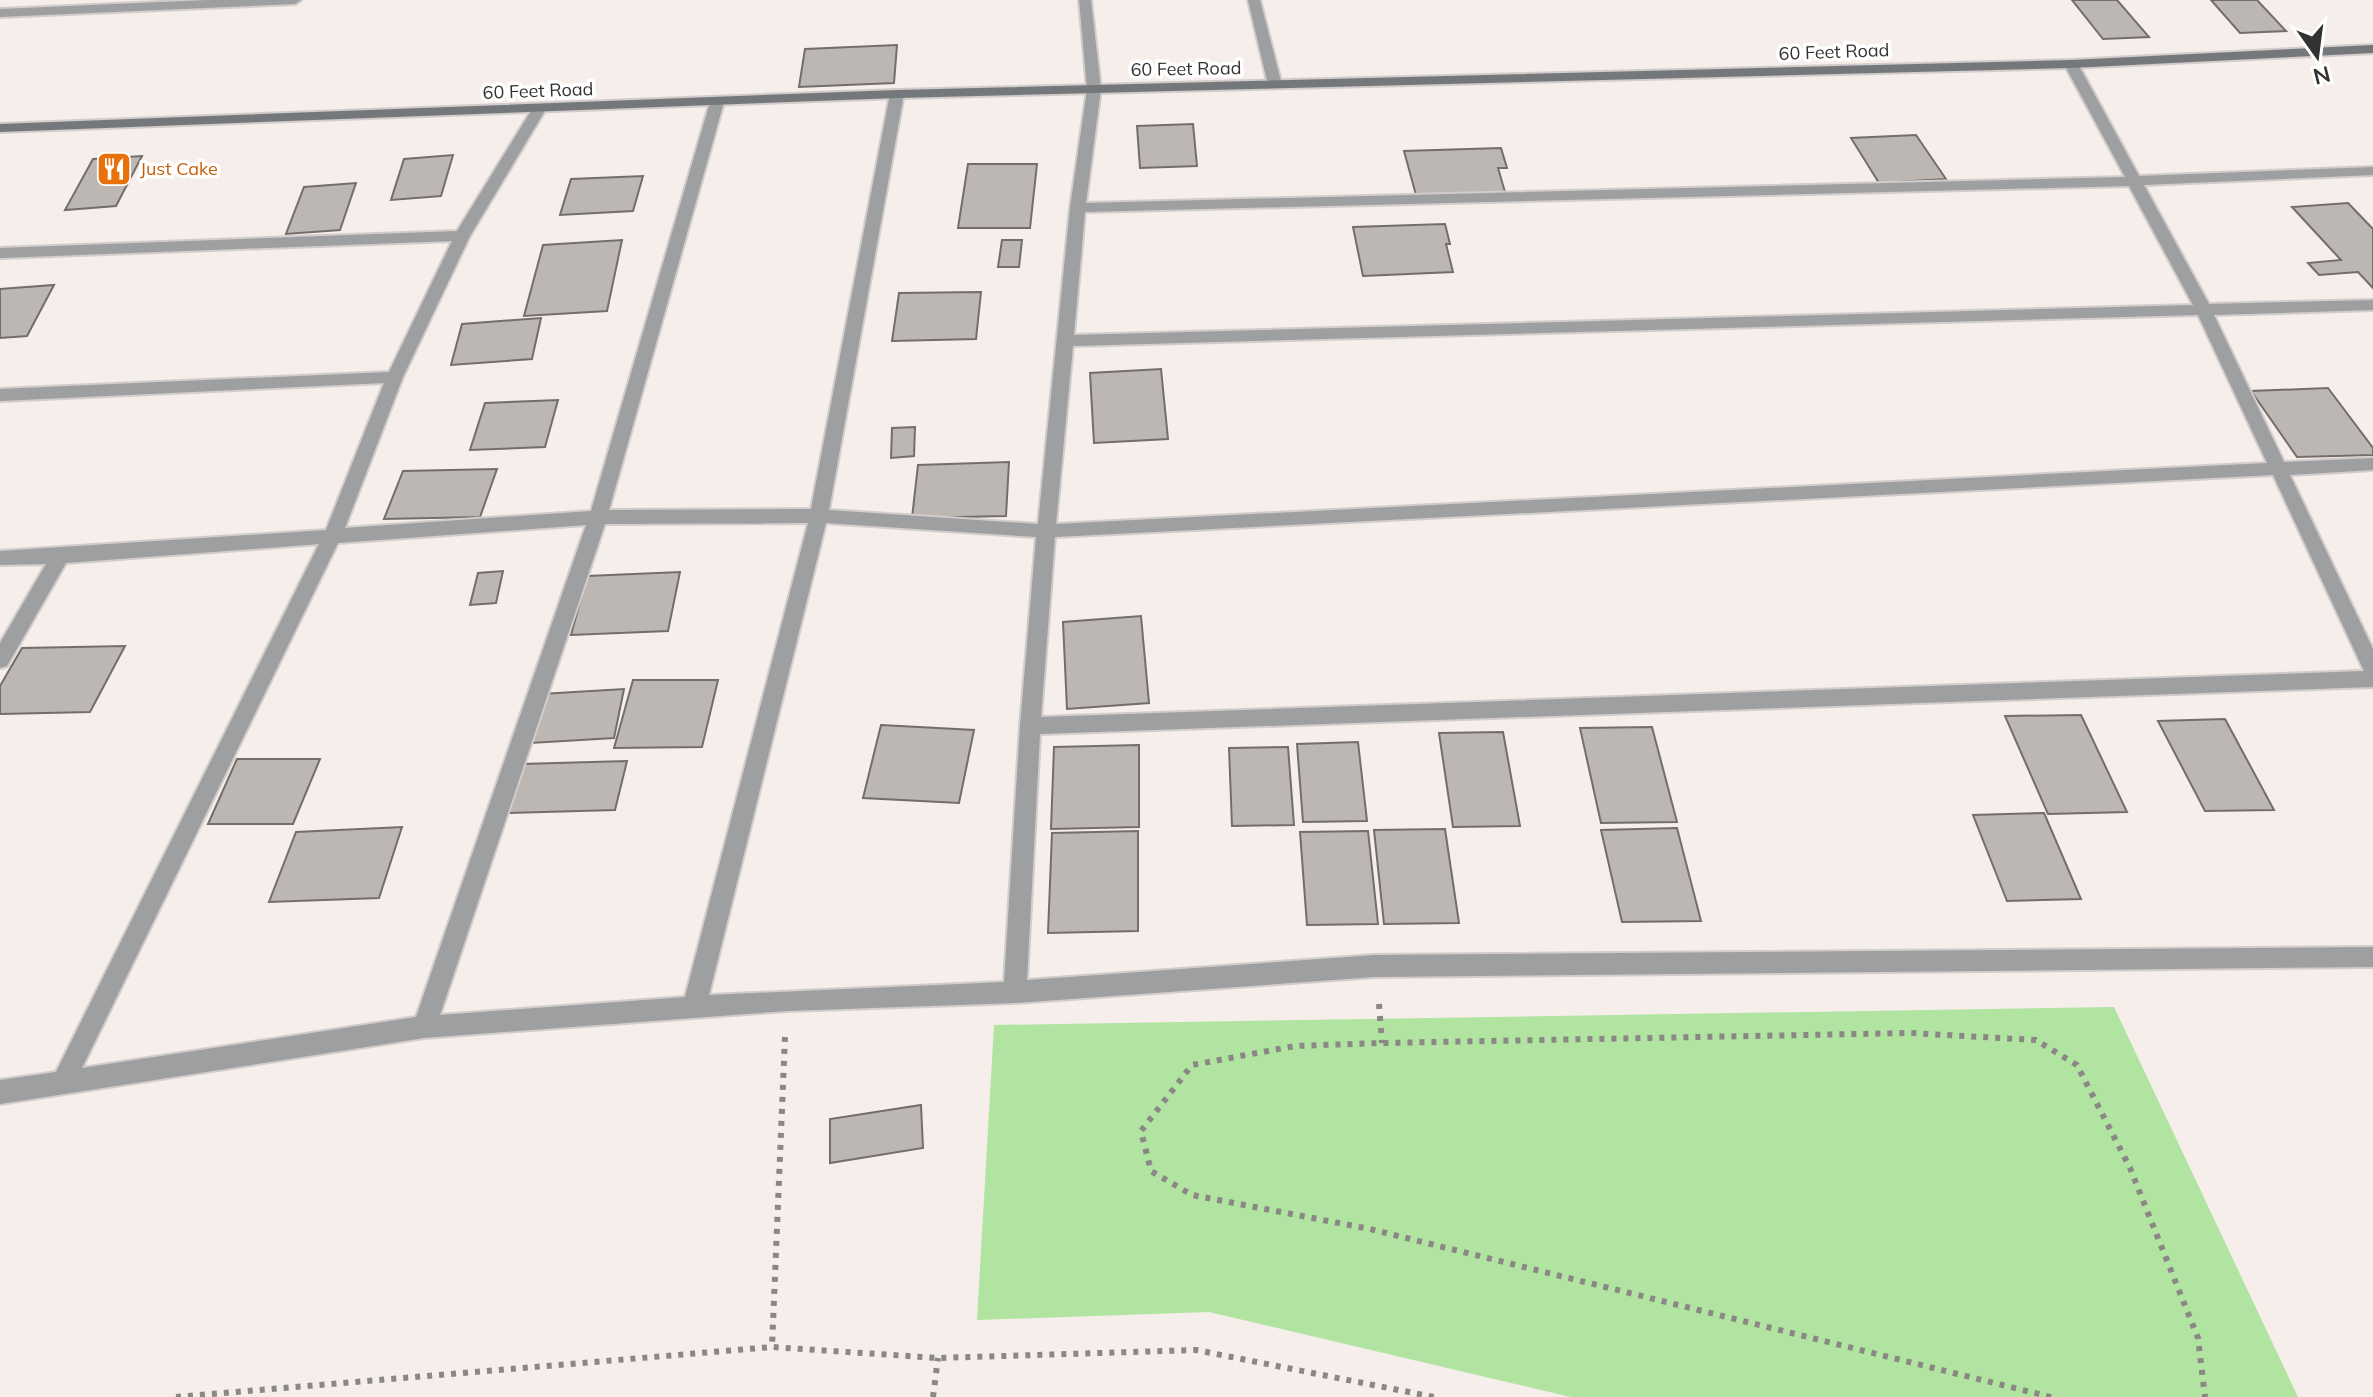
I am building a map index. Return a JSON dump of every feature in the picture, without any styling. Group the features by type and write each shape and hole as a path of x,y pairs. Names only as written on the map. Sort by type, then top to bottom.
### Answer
{"street":[{"path":"0,13 295,0"},
{"path":"1015,992 1030,726 1046,531 1078,208 1094,89 1085,0"},
{"path":"1254,0 1275,85"},
{"name":"60 Feet Road","path":"0,128 897,94 2071,64 2373,49"},
{"path":"2071,64 2204,310 2373,670"},
{"path":"694,1008 819,516 897,94"},
{"path":"424,1027 598,517 717,102"},
{"path":"63,1082 333,535 395,377 462,236 539,109"},
{"path":"1078,208 2134,181 2373,171"},
{"path":"0,253 462,236"},
{"path":"1067,341 2373,305"},
{"path":"0,395 395,377"},
{"path":"0,558 598,517 819,516 1046,531 2373,464"},
{"path":"0,660 60,556"},
{"path":"1030,726 2373,679"},
{"path":"0,1092 424,1027 787,1000 1015,992 1375,966 2373,957"}],"path":[{"path":"772,1347 787,1000"},
{"path":"2051,1397 1370,1229 1192,1195 1151,1171 1141,1131 1192,1065 1295,1046 1910,1033 2036,1040 2077,1065 2130,1168 2198,1338 2205,1397"},
{"path":"176,1397 772,1347 938,1358 1196,1350 1434,1397"},
{"path":"933,1397 938,1358"}],"green space":[{"path":"2114,1007 2298,1397 1571,1397 1209,1312 977,1320 994,1025"}],"building":[{"path":"2072,0 2117,0 2149,37 2103,39"},
{"path":"2211,0 2257,0 2286,31 2240,33"},
{"path":"897,45 894,83 799,87 805,49"},
{"path":"1193,124 1197,166 1140,168 1137,126"},
{"path":"1916,135 1946,179 1879,183 1851,138"},
{"path":"1501,148 1507,168 1498,168 1505,192 1416,195 1404,151"},
{"path":"453,155 441,196 391,200 404,159"},
{"path":"142,156 116,206 65,210 93,159"},
{"path":"968,164 1037,164 1030,228 958,228"},
{"path":"643,176 633,211 560,215 571,179"},
{"path":"356,183 340,230 286,234 304,187"},
{"path":"2348,203 2373,229 2373,288 2358,272 2319,275 2308,263 2341,260 2292,207"},
{"path":"1445,224 1453,272 1363,276 1353,227"},
{"path":"622,240 607,311 524,316 543,245"},
{"path":"1002,240 1022,240 1019,267 998,267"},
{"path":"54,285 27,336 0,338 0,289"},
{"path":"981,292 976,339 892,341 899,293"},
{"path":"541,318 532,359 451,365 462,324"},
{"path":"1161,369 1168,439 1094,443 1090,373"},
{"path":"2328,388 2373,448 2373,455 2297,457 2251,391"},
{"path":"558,400 545,447 470,450 485,403"},
{"path":"915,427 914,456 891,458 892,428"},
{"path":"1009,462 1006,516 912,518 918,465"},
{"path":"497,469 480,517 384,519 403,471"},
{"path":"503,571 496,603 470,605 478,573"},
{"path":"680,572 668,631 571,635 587,576"},
{"path":"1141,616 1149,703 1067,709 1063,622"},
{"path":"125,646 90,712 0,714 0,686 22,648"},
{"path":"633,680 718,680 702,747 614,748"},
{"path":"624,689 614,738 531,743 541,694"},
{"path":"2081,715 2127,812 2048,814 2005,716"},
{"path":"2225,719 2274,810 2205,811 2158,721"},
{"path":"881,725 974,730 959,803 863,798"},
{"path":"1652,727 1677,822 1601,823 1580,728"},
{"path":"1503,732 1520,826 1453,827 1439,733"},
{"path":"1358,742 1367,821 1303,822 1297,744"},
{"path":"1139,745 1139,827 1051,829 1054,747"},
{"path":"1288,747 1294,825 1232,826 1229,748"},
{"path":"237,759 320,759 293,824 208,824"},
{"path":"627,761 615,810 507,813 521,764"},
{"path":"2044,813 2081,899 2007,901 1973,815"},
{"path":"402,827 379,898 269,902 296,832"},
{"path":"1677,828 1701,921 1622,922 1601,830"},
{"path":"1445,829 1459,923 1384,924 1374,830"},
{"path":"1138,831 1138,931 1048,933 1052,833"},
{"path":"1368,831 1378,924 1307,925 1300,832"},
{"path":"921,1105 923,1148 830,1163 830,1119"}],"place":[{"name":"Just Cake","path":"114,169"}]}
